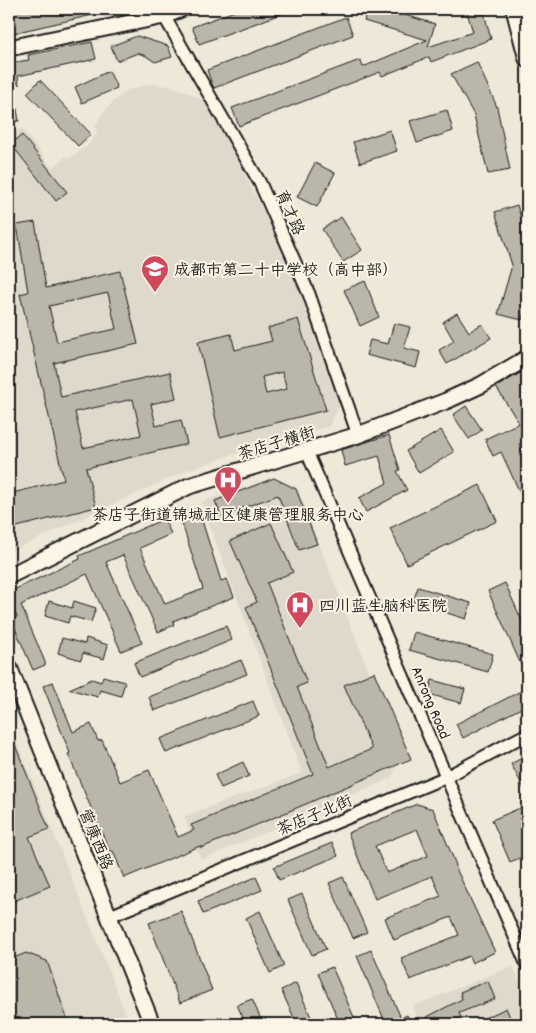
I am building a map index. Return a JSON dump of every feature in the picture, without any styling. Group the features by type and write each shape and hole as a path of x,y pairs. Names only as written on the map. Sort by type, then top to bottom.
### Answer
{"street":[{"path":"9,48 164,16 181,9"},
{"path":"514,9 527,58"},
{"name":"育才路","path":"164,16 260,183 309,294 358,435"},
{"name":"茶店子横街","path":"9,576 189,486 307,452 446,402 494,378 527,358"},
{"name":"Anrong Road","path":"307,452 527,965"},
{"name":"营康西路","path":"9,667 152,1024"},
{"name":"茶店子北街","path":"110,916 446,777 527,734"}],"shaded area":[{"name":"成都市第二十中学校（高中部）","path":"151,84 169,86 188,92 199,98 214,114 288,260 341,403 329,426 240,452 188,470 9,552 9,137 22,128 52,168 66,156 69,159 87,146 97,133 95,126 103,112 115,100 128,90"},
{"name":"四川蓝生脑科医院","path":"273,478 297,487 402,757 391,778 201,860 184,816 302,773 201,502"},
{"path":"9,722 130,1024 9,1024"},
{"path":"513,966 527,1000 527,1024 420,1024 413,1006"}],"building":[{"path":"21,9 106,9 106,12 9,34 9,12"},
{"path":"240,9 292,10 199,44 192,27"},
{"path":"367,9 385,9 435,24 428,47 473,32 466,9 483,9 491,39 431,62 429,57 382,76 380,72 239,126 232,108 360,60 363,67 427,40 364,21"},
{"path":"346,17 353,35 214,88 207,70"},
{"path":"137,36 168,46 172,57 155,62 138,53 117,61 111,46"},
{"path":"92,42 96,59 18,76 19,85 9,74 9,63 29,60 28,55"},
{"path":"477,62 497,107 510,170 488,174 474,115 451,74"},
{"path":"109,71 117,88 82,103 75,87"},
{"path":"40,80 91,134 78,146 27,93"},
{"path":"9,87 13,87 19,121 9,122"},
{"path":"447,110 453,131 417,143 410,121"},
{"path":"390,130 397,151 360,163 353,142"},
{"path":"22,135 67,192 56,201 11,144"},
{"path":"315,163 335,173 317,207 297,197"},
{"path":"517,205 527,237 527,301 522,320 498,314 512,265 495,212"},
{"path":"341,217 362,250 343,262 322,229"},
{"path":"35,222 46,288 120,271 138,344 54,363 61,397 170,372 176,398 151,404 156,426 181,420 187,444 86,468 96,507 9,529 9,494 64,480 20,294 28,292 17,225","holes":["108,293 116,329 57,342 49,306","133,399 141,435 83,448 75,412"]},
{"path":"365,281 379,317 360,326 344,290"},
{"path":"457,313 469,332 482,324 491,338 447,364 439,350 454,341 443,322"},
{"path":"298,319 326,410 220,437 198,342 231,334 235,350 272,341 268,328","holes":["282,372 287,389 266,394 262,377"]},
{"path":"394,323 410,327 404,348 420,352 416,368 366,355 370,340 388,344"},
{"path":"527,369 527,440 519,444 527,463 527,493 521,495 501,452 493,456 485,439 519,423 496,387"},
{"path":"466,406 482,430 469,439 453,415"},
{"path":"441,430 454,452 419,473 406,451"},
{"path":"389,435 400,470 397,471 407,490 366,512 359,498 387,483 379,456 345,466 341,450"},
{"path":"274,478 296,489 317,544 299,550 278,495 221,516 215,501"},
{"path":"480,485 497,521 407,564 390,528"},
{"path":"198,508 221,581 227,579 234,597 173,621 174,625 158,632 123,555 106,562 142,643 121,651 87,574 21,605 45,662 45,665 33,670 11,619 17,617 9,600 9,592 80,559 79,556 164,519 171,534 140,548 165,604 203,589 179,514"},
{"path":"271,523 293,572 267,583 307,683 297,687 329,767 372,749 344,685 374,672 411,759 201,848 200,846 124,878 113,851 110,852 68,754 70,753 43,686 53,682 73,732 91,724 98,741 102,740 120,782 149,770 178,837 194,830 191,825 313,774 246,607 257,602 230,541"},
{"path":"505,583 527,632 527,678 488,591"},
{"path":"418,587 471,603 466,619 413,602"},
{"path":"49,601 72,608 74,601 96,608 91,622 70,616 68,623 45,616"},
{"path":"226,626 232,640 140,677 134,663"},
{"path":"414,632 493,654 488,672 409,650"},
{"path":"62,638 85,644 86,638 108,645 104,659 83,653 81,660 58,653"},
{"path":"241,660 247,674 154,711 149,697"},
{"path":"103,676 125,682 121,696 100,690 98,697 69,689 92,679 101,682"},
{"path":"432,680 465,689 461,703 428,694"},
{"path":"527,688 527,705 463,738 456,724"},
{"path":"253,701 259,716 166,753 160,739"},
{"path":"9,730 49,829 29,837 50,886 9,903 9,871 12,870 9,861"},
{"path":"527,755 527,794 511,764"},
{"path":"243,762 249,776 221,788 215,775"},
{"path":"417,804 433,809 455,866 495,952 472,963 469,956 410,980 401,958 459,935 451,917 394,940 385,918 441,896 432,876 375,899 348,833","holes":["417,829 428,856 387,873 375,846"]},
{"path":"527,805 527,855 510,862 492,820"},
{"path":"332,843 338,856 279,880 274,867"},
{"path":"256,877 262,890 203,914 198,901"},
{"path":"343,877 367,932 353,938 329,883"},
{"path":"302,894 326,949 312,955 288,900"},
{"path":"181,911 212,990 180,1003 149,923"},
{"path":"260,911 284,966 270,973 246,918"},
{"path":"371,950 401,1018 407,1015 411,1024 386,1024 357,956"},
{"path":"26,953 47,961 69,1024 9,1024 9,960"},
{"path":"332,967 357,1024 340,1024 318,973"},
{"path":"488,981 495,999 459,1013 464,1024 431,1024 427,1017 462,999 460,992"},
{"path":"296,983 314,1024 297,1024 281,990"},
{"path":"252,999 263,1024 246,1024 237,1005"},
{"path":"506,1008 513,1024 471,1024 498,1012"}],"place":[{"name":"成都市第二十中学校（高中部）","path":"155,293"},
{"name":"茶店子街道锦城社区健康管理服务中心","path":"228,504"},
{"name":"四川蓝生脑科医院","path":"300,629"}]}
